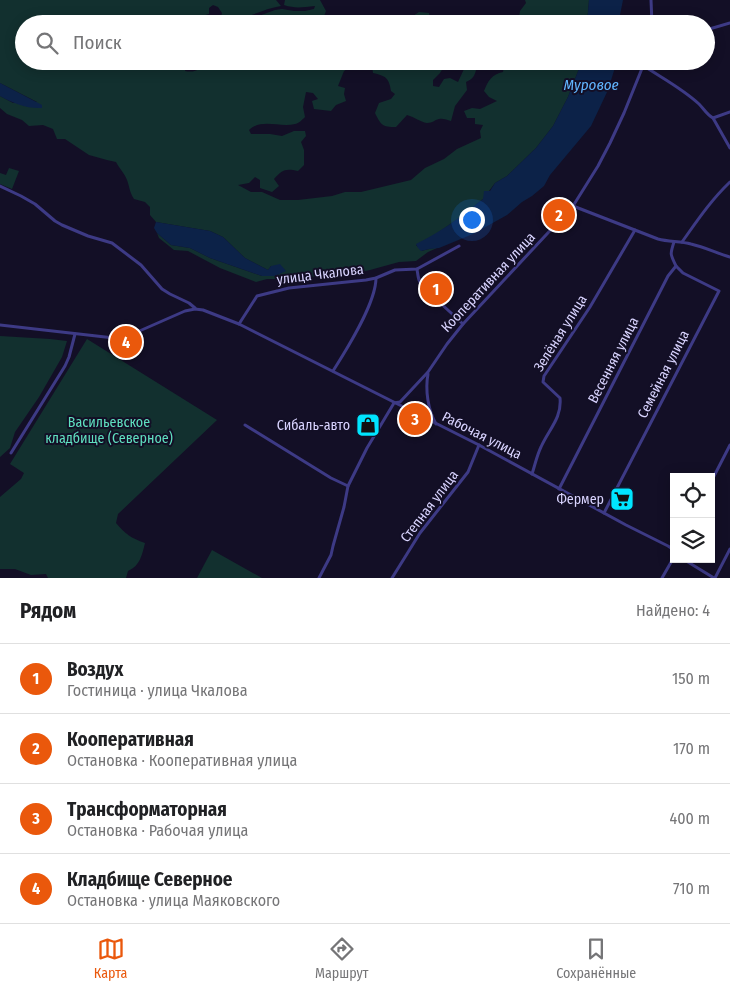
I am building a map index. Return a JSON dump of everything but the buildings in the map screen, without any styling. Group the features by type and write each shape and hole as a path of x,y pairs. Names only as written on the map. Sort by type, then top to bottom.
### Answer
{"street":[{"path":"651,0 652,15"},
{"path":"715,27 730,23"},
{"name":"Кооперативная улица","path":"394,403 400,402 428,372 463,324 573,206 610,143 642,70"},
{"path":"650,70 700,104 713,118 730,148"},
{"path":"713,118 730,112"},
{"path":"682,242 702,213 730,182"},
{"name":"Рабочая улица","path":"0,186 35,204 62,225 88,236 112,243 141,265 162,289 189,303 195,309 203,310 239,324 333,371 478,445 670,547"},
{"path":"573,206 667,242 692,244 730,258"},
{"name":"Зелёная улица","path":"532,474 541,447 561,407 560,398 542,382 544,376 590,307 635,230"},
{"path":"674,242 671,252 676,266"},
{"name":"улица Чкалова","path":"239,324 257,296 289,288 356,282 376,278 395,270 418,269 459,246"},
{"name":"Весенняя улица","path":"559,489 668,276 676,266"},
{"name":"Семейная улица","path":"604,513 719,291 683,273 676,266"},
{"path":"418,269 418,277 423,287 463,324"},
{"path":"333,371 361,321 376,286 376,278"},
{"path":"0,325 114,338 128,336 185,311 195,309"},
{"path":"12,453 65,366 75,334"},
{"path":"428,372 429,408 437,424"},
{"path":"319,578 333,546 348,486 394,403"},
{"path":"245,425 331,478 348,486"},
{"path":"715,474 730,444"},
{"name":"Степная улица","path":"392,578 420,533 468,472 478,445"},
{"path":"690,563 714,578 730,549"},
{"path":"662,578 671,563"}],"green space":[{"path":"0,0 276,0 281,6 252,15 221,15 218,7 213,5 209,8 209,14 205,15 15,15 15,70 185,70 191,72 196,70 346,70 338,86 345,88 346,101 336,105 331,111 314,109 312,101 318,99 313,93 306,92 303,107 305,117 299,123 289,125 265,124 254,126 249,130 251,134 282,136 294,131 305,131 306,136 301,142 304,150 304,165 298,171 284,170 279,174 274,179 279,186 272,192 260,188 260,180 255,177 249,183 238,185 251,192 262,192 280,200 298,200 332,196 345,192 361,192 411,180 425,168 444,159 457,149 481,138 480,131 483,125 475,124 475,118 467,118 464,111 472,108 480,109 497,101 489,97 484,91 491,78 503,70 578,70 568,97 553,126 536,148 507,176 495,183 483,199 462,216 416,245 422,251 446,244 428,252 416,261 399,262 350,274 297,278 292,274 277,279 256,282 220,268 188,251 174,250 159,238 157,233 171,245 190,248 210,258 262,276 275,276 285,270 271,266 268,270 245,258 223,237 210,231 156,222 150,215 150,207 145,202 134,199 126,178 116,162 89,155 65,139 57,139 53,129 43,125 29,126 0,108 0,96 13,103 37,102 0,83"},
{"path":"285,0 320,0 326,11 324,15 261,15 282,9 305,11 314,9 315,6 284,5"},
{"path":"525,0 589,0 588,15 519,15 526,3"},
{"path":"419,12 429,13 429,15 414,15"},
{"path":"373,70 442,70 433,80 433,86 439,87 444,79 450,78 458,82 464,70 476,70 473,77 466,82 467,90 455,106 451,121 437,119 427,123 407,115 396,127 382,124 375,113 379,103 391,99 395,94 391,91 386,78 373,73"},
{"path":"9,168 19,171 12,189 0,184 0,173 6,175"},
{"path":"0,336 67,341 62,357 39,397 15,432 10,448 0,457"},
{"name":"Васильевское кладбище (Северное)","path":"87,339 217,420 118,514 116,523 119,527 129,535 145,543 140,560 128,571 126,578 48,578 46,574 31,575 15,569 0,569 0,497 21,479 24,473 10,464"},
{"path":"212,550 262,578 197,578"}],"water":[{"path":"589,0 623,0 620,15 588,15"},
{"name":"Муровое","path":"578,70 614,70 608,90 591,126 550,175 544,186 507,215 473,234 439,248 421,251 416,244 443,229 483,199 484,191 490,191 495,183 507,176 536,148 553,126 568,97"},
{"path":"0,83 42,105 42,108 20,105 0,96"},
{"path":"156,222 210,231 223,237 245,258 268,270 271,266 280,264 286,271 275,276 262,276 210,258 190,248 171,245 157,233 154,228"}],"place":[{"name":"Кооперативная","path":"559,215"},
{"name":"Воздух","path":"436,289"},
{"name":"Кладбище Северное","path":"126,342"},
{"name":"Трансформаторная","path":"415,419"},
{"name":"Сибаль-авто","path":"368,425"},
{"name":"Фермер","path":"622,499"}]}
